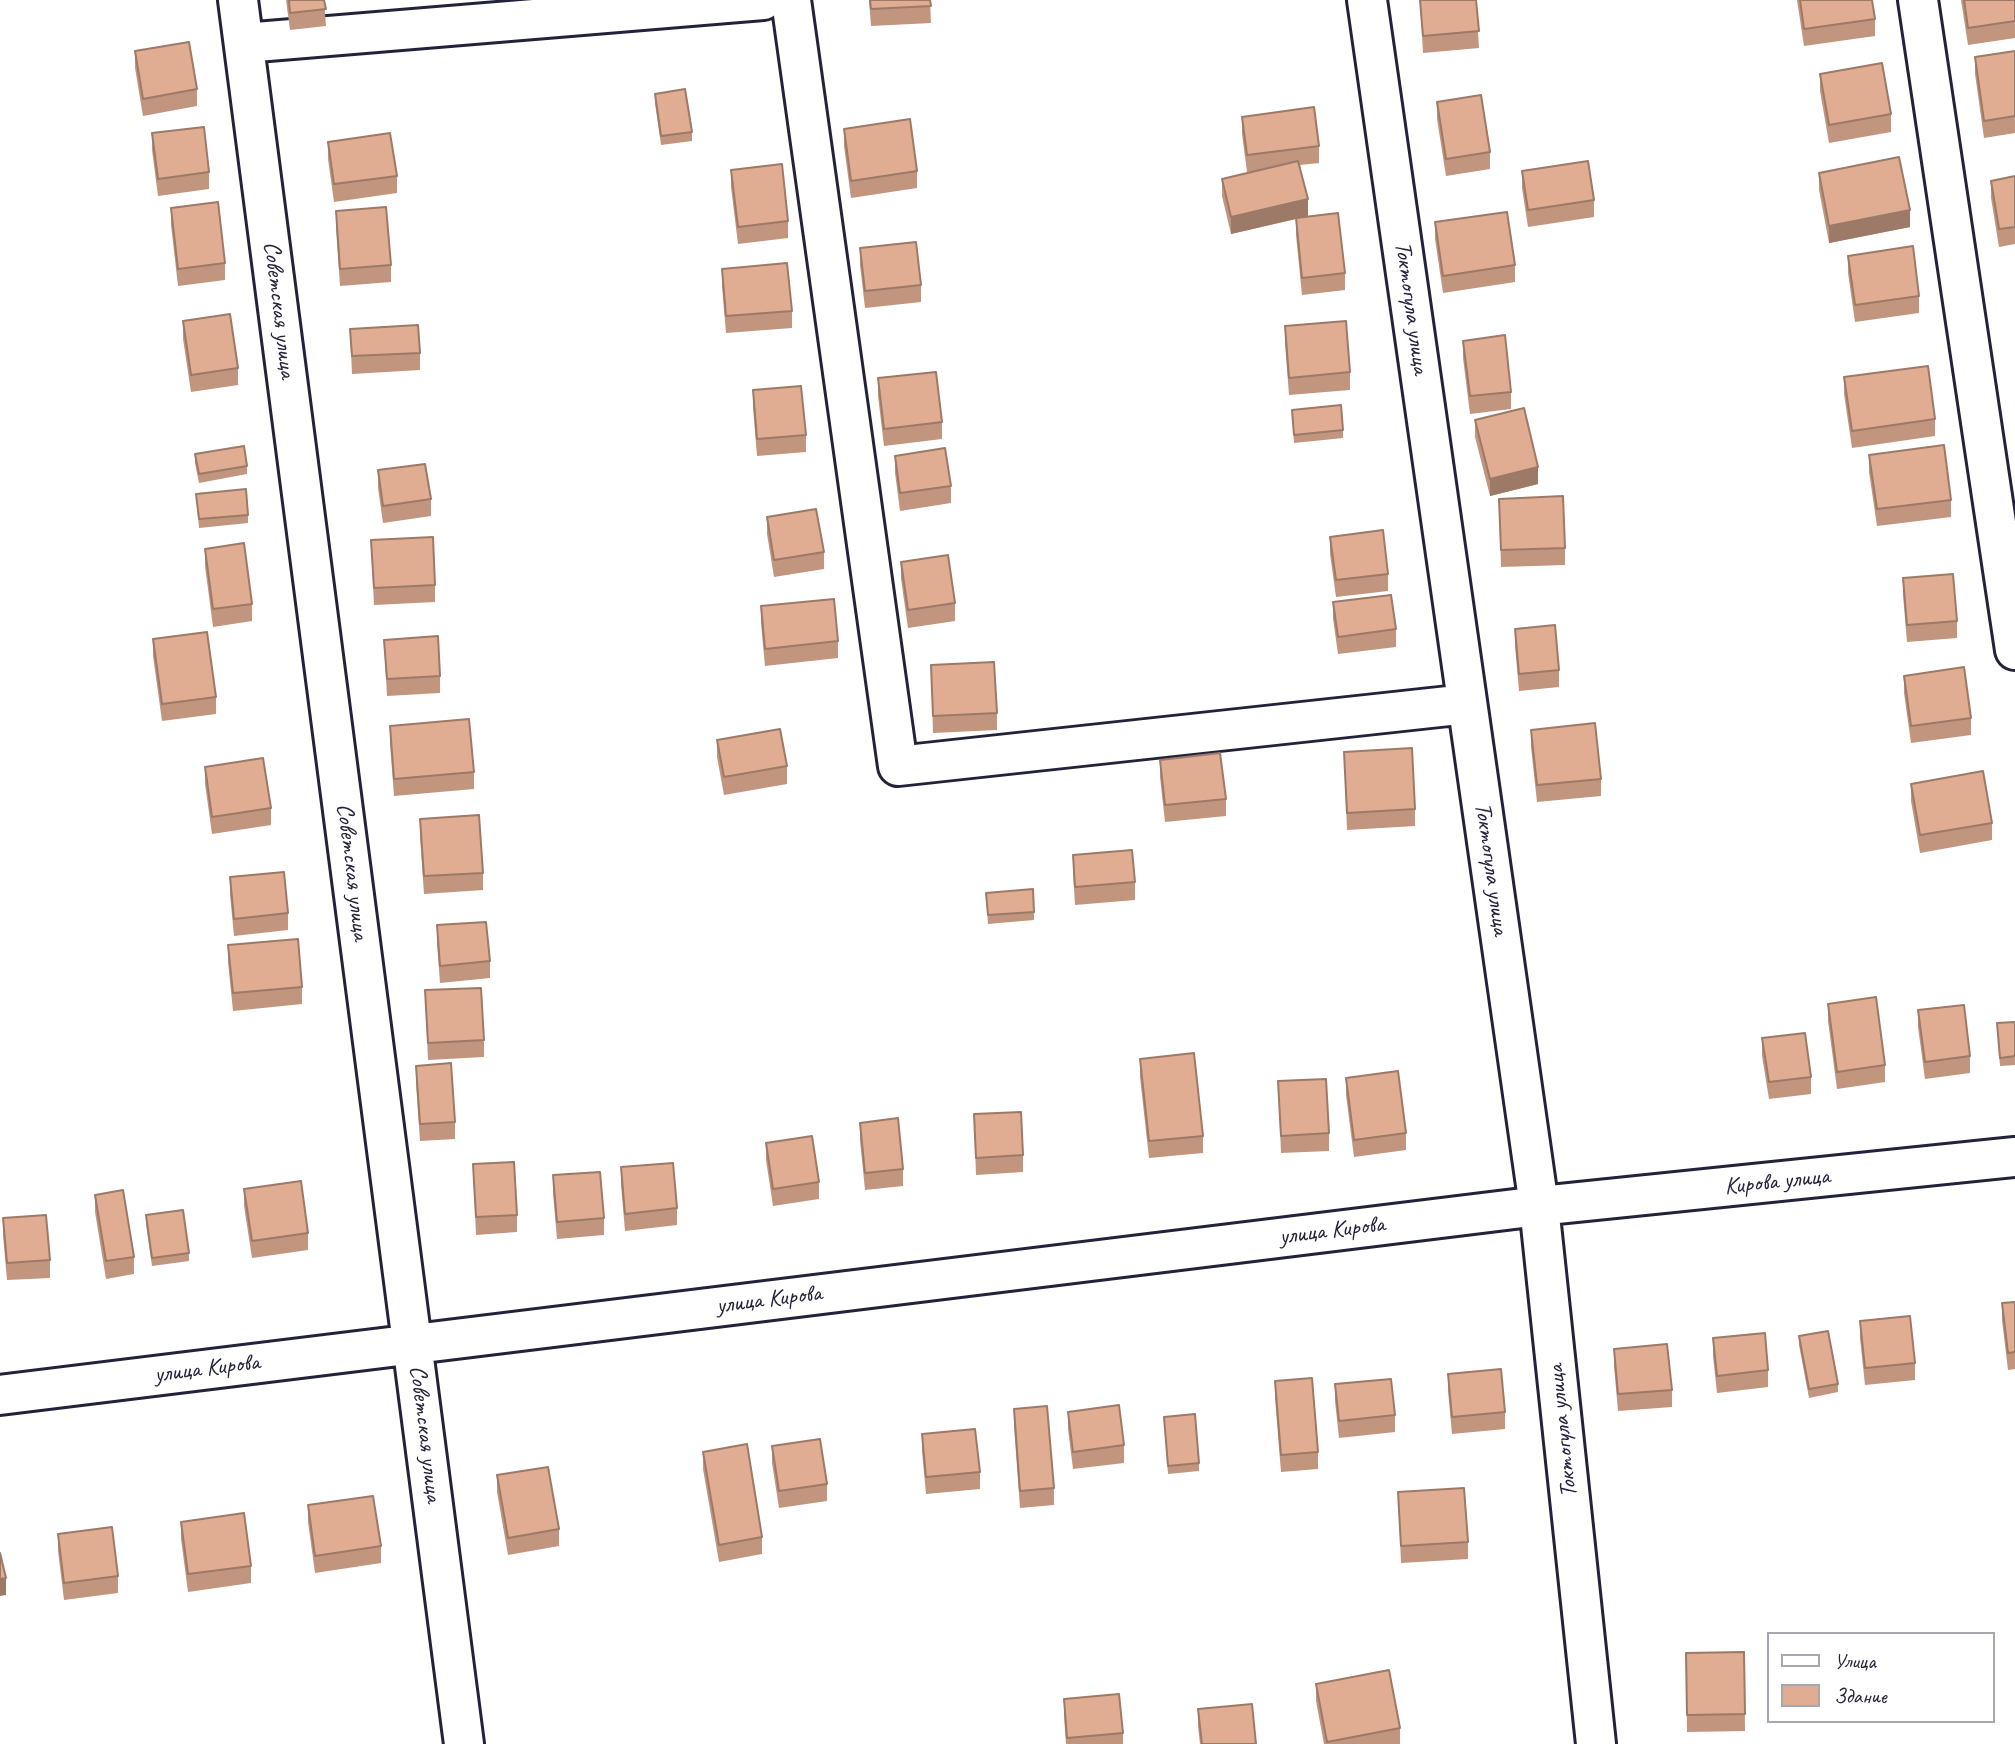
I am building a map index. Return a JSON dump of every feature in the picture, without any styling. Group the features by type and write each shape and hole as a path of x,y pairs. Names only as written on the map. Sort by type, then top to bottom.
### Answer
{"street":[{"name":"Советская улица","path":"239,0 464,1744"},
{"path":"244,43 763,0"},
{"path":"791,0 898,766 1467,704"},
{"name":"Токтогула улица","path":"1367,0 1539,1206 1587,1743"},
{"path":"1918,0 2015,650"},
{"name":"Кирова улица","path":"1539,1206 2015,1157"},
{"name":"улица Кирова","path":"0,1395 1539,1206"}],"building":[{"path":"289,0 324,0 326,9 290,13"},
{"path":"870,0 930,0 931,6 871,9"},
{"path":"1420,0 1476,0 1479,31 1423,36"},
{"path":"1800,0 1872,0 1875,19 1804,29"},
{"path":"1964,0 2015,0 2015,21 1968,28"},
{"path":"189,42 197,89 143,99 135,51"},
{"path":"2015,51 2015,116 1984,121 1975,57"},
{"path":"1882,63 1891,114 1829,125 1820,74"},
{"path":"685,89 692,132 661,136 655,94"},
{"path":"1481,95 1490,152 1446,159 1437,102"},
{"path":"1314,107 1319,146 1247,155 1242,117"},
{"path":"910,119 917,171 851,181 844,129"},
{"path":"204,127 209,172 158,179 152,133"},
{"path":"390,133 397,176 334,184 328,142"},
{"path":"1899,157 1910,210 1829,226 1819,173"},
{"path":"1298,161 1308,199 1231,217 1222,179"},
{"path":"1588,161 1594,200 1528,210 1522,171"},
{"path":"782,164 788,221 738,227 731,170"},
{"path":"2015,176 2015,227 1999,229 1991,181"},
{"path":"218,202 225,263 178,269 171,208"},
{"path":"386,207 391,265 340,269 336,211"},
{"path":"1507,212 1515,265 1443,276 1435,222"},
{"path":"1338,213 1345,273 1302,278 1296,218"},
{"path":"916,242 921,285 865,291 860,248"},
{"path":"1913,246 1919,296 1855,305 1848,256"},
{"path":"787,263 792,311 726,316 722,269"},
{"path":"230,314 238,368 191,375 183,321"},
{"path":"1346,321 1350,372 1289,378 1285,326"},
{"path":"418,325 420,353 352,356 350,329"},
{"path":"1505,335 1511,392 1470,396 1463,341"},
{"path":"1928,366 1935,419 1852,431 1844,377"},
{"path":"936,372 942,422 884,429 878,378"},
{"path":"801,386 806,435 757,439 753,390"},
{"path":"1341,405 1343,430 1294,435 1292,410"},
{"path":"1524,408 1538,467 1490,479 1475,420"},
{"path":"1944,445 1951,500 1877,509 1869,455"},
{"path":"244,446 247,466 199,474 195,454"},
{"path":"945,448 951,486 900,493 895,456"},
{"path":"425,464 431,499 383,506 378,470"},
{"path":"246,489 248,515 199,519 196,494"},
{"path":"1563,496 1565,548 1501,550 1499,499"},
{"path":"816,509 824,552 774,560 767,517"},
{"path":"1383,530 1388,574 1336,580 1330,537"},
{"path":"433,537 435,585 374,588 371,540"},
{"path":"244,543 252,604 213,609 205,549"},
{"path":"948,555 955,603 908,610 901,562"},
{"path":"1953,574 1957,621 1907,625 1903,578"},
{"path":"1391,595 1396,629 1338,637 1333,602"},
{"path":"834,599 838,641 765,649 761,606"},
{"path":"1555,625 1559,670 1519,674 1515,629"},
{"path":"207,632 216,697 162,704 153,639"},
{"path":"438,636 440,676 387,679 384,640"},
{"path":"994,662 997,713 933,716 931,665"},
{"path":"1964,667 1971,718 1911,726 1904,676"},
{"path":"469,719 474,772 394,779 390,726"},
{"path":"1595,723 1601,779 1537,785 1531,730"},
{"path":"780,729 787,766 724,777 717,740"},
{"path":"1412,748 1415,809 1347,813 1344,752"},
{"path":"1220,753 1226,799 1165,805 1160,760"},
{"path":"263,758 271,808 212,817 205,767"},
{"path":"1983,771 1992,823 1920,835 1911,784"},
{"path":"479,815 483,873 424,876 420,819"},
{"path":"1132,850 1135,882 1075,887 1073,855"},
{"path":"284,872 288,913 234,919 230,877"},
{"path":"1033,889 1034,912 988,915 986,893"},
{"path":"486,922 490,961 440,966 437,925"},
{"path":"298,939 302,987 233,993 228,945"},
{"path":"481,988 484,1040 428,1043 425,990"},
{"path":"1876,997 1885,1065 1837,1072 1828,1004"},
{"path":"1964,1005 1970,1056 1925,1062 1918,1010"},
{"path":"2015,1022 2015,1056 2000,1058 1997,1023"},
{"path":"1805,1033 1811,1077 1769,1082 1762,1038"},
{"path":"1194,1053 1203,1136 1149,1141 1140,1059"},
{"path":"451,1063 455,1122 420,1124 416,1066"},
{"path":"1398,1071 1406,1133 1354,1140 1346,1078"},
{"path":"1326,1079 1329,1133 1281,1136 1278,1081"},
{"path":"1021,1112 1023,1155 976,1158 974,1114"},
{"path":"898,1118 903,1169 865,1173 860,1123"},
{"path":"812,1136 819,1182 773,1189 766,1143"},
{"path":"514,1162 517,1215 476,1217 473,1164"},
{"path":"673,1163 677,1208 625,1214 621,1167"},
{"path":"600,1172 604,1218 557,1222 553,1175"},
{"path":"301,1181 308,1233 252,1241 244,1189"},
{"path":"123,1190 134,1257 106,1261 95,1195"},
{"path":"183,1210 189,1253 152,1258 146,1215"},
{"path":"46,1215 50,1260 7,1263 3,1218"},
{"path":"2015,1302 2015,1352 2008,1353 2002,1303"},
{"path":"1910,1316 1915,1363 1865,1368 1860,1321"},
{"path":"1828,1331 1838,1384 1809,1389 1799,1336"},
{"path":"1765,1333 1768,1370 1717,1376 1713,1338"},
{"path":"1667,1344 1672,1390 1618,1394 1614,1349"},
{"path":"1501,1369 1505,1412 1452,1417 1448,1374"},
{"path":"1312,1378 1318,1452 1281,1455 1275,1381"},
{"path":"1391,1379 1395,1415 1339,1421 1335,1384"},
{"path":"1119,1405 1124,1445 1073,1452 1068,1412"},
{"path":"1047,1406 1054,1488 1020,1491 1014,1409"},
{"path":"1195,1414 1199,1463 1168,1466 1164,1417"},
{"path":"975,1429 980,1472 926,1477 922,1434"},
{"path":"820,1439 827,1484 779,1491 772,1446"},
{"path":"747,1444 762,1537 719,1545 703,1452"},
{"path":"548,1467 559,1529 508,1538 497,1475"},
{"path":"1464,1488 1468,1542 1401,1546 1398,1492"},
{"path":"373,1496 381,1546 315,1556 308,1505"},
{"path":"244,1513 251,1566 188,1574 181,1522"},
{"path":"112,1527 118,1576 64,1583 58,1534"},
{"path":"0,1553 6,1578 0,1579"},
{"path":"1744,1652 1745,1714 1687,1715 1686,1653"},
{"path":"1389,1670 1400,1728 1327,1742 1316,1684"},
{"path":"1119,1694 1123,1733 1067,1738 1064,1699"},
{"path":"1252,1704 1256,1744 1202,1744 1198,1709"}]}
